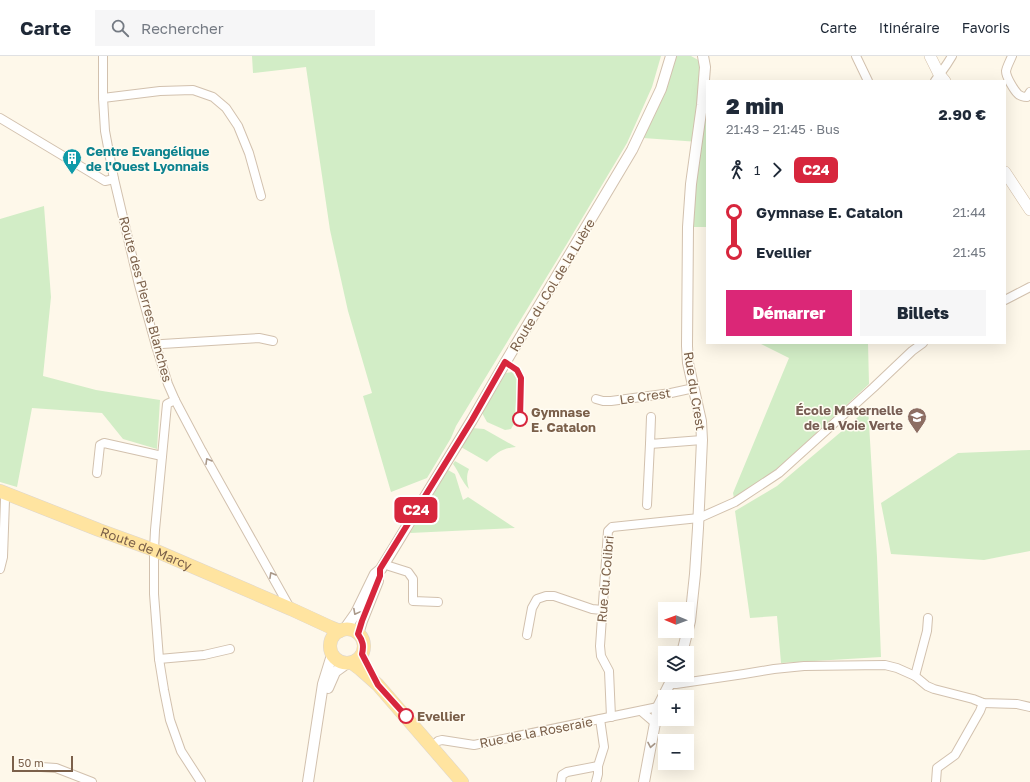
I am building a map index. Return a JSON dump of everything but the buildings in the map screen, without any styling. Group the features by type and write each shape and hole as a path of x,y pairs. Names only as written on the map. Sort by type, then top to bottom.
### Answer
{"main road":[{"path":"930,56 940,79"},
{"path":"1006,174 1030,210"},
{"name":"Route de Marcy","path":"3,492 154,550 330,627 342,630"},
{"name":"Route de Marcy","path":"291,609 320,632 331,650"},
{"path":"342,630 354,631 358,634 364,647 358,660 349,663 340,662 336,659 331,650 332,639 335,634 342,630"},
{"path":"362,654 378,685"},
{"path":"349,663 378,685 462,782"}],"street":[{"name":"Route des Pierres Blanches","path":"103,56 105,131 114,179 139,286 156,346 175,400 291,609"},
{"name":"Route du Col de la Luère","path":"358,634 380,576 505,362 632,150 661,89 671,56"},
{"name":"Rue du Crest","path":"684,646 690,621 695,574 702,440 701,421 688,363 687,346 688,227 691,184 702,105 705,67 703,56"},
{"path":"856,56 868,80"},
{"path":"940,79 952,56"},
{"path":"1012,56 1006,72 1008,77 1018,95 1027,97 1030,92"},
{"path":"103,98 160,91 193,90 213,97 226,108 238,126 250,153 261,196"},
{"path":"0,118 105,181 114,179"},
{"path":"1006,300 1030,288"},
{"path":"156,346 162,344 259,338 273,342"},
{"path":"699,518 735,502 779,473 912,351 922,344"},
{"name":"Le Crest","path":"596,399 611,401 671,393 694,388"},
{"path":"175,400 167,404 154,550 154,594 159,658 170,720 182,751 200,782"},
{"path":"647,505 651,417"},
{"path":"650,444 702,440"},
{"path":"97,473 100,445 104,443 162,456"},
{"path":"0,569 3,557 5,500 3,492"},
{"name":"Rue du Colibri","path":"610,717 609,671 601,656 600,646 608,530 612,527 699,518"},
{"path":"385,568 408,572 413,579 413,601 438,602"},
{"name":"Route du Col de la Luère","path":"342,630 356,613 375,574 385,568"},
{"path":"527,635 532,608 537,600 546,596 554,596 592,609 602,610"},
{"path":"915,676 927,631 928,618"},
{"path":"159,658 204,655 230,649"},
{"path":"308,782 331,650"},
{"path":"318,721 335,672 349,663"},
{"path":"694,681 804,666 885,666 897,668 915,676 927,686 934,689 983,703 1017,704 1030,707"},
{"path":"674,682 676,684 690,682"},
{"path":"936,782 937,768 955,755 983,703"},
{"path":"644,782 658,707"},
{"name":"Rue de la Roseraie","path":"432,747 438,741 442,740 474,744 658,707"},
{"path":"641,711 655,723"},
{"path":"596,782 598,766 604,747 600,719"},
{"path":"561,782 562,775 567,772 598,766"},
{"path":"41,767 56,768 92,782"}],"green space":[{"path":"252,56 661,56 652,87 627,143 456,426 451,438 427,478 391,492 363,396 372,393 348,311 330,230 306,67 253,73"},
{"path":"676,56 691,56 700,61 699,111 706,112 706,227 690,227 699,142 643,138"},
{"path":"44,206 51,297 43,376 96,390 160,400 157,449 123,439 102,413 32,408 17,487 0,482 0,219"},
{"path":"761,344 868,344 869,384 776,470 734,498 733,493 789,358"},
{"path":"512,372 517,379 515,422 511,429 505,430 487,422 482,413 506,373"},
{"path":"868,407 881,657 781,663 777,616 750,618 735,511 777,486 855,420"},
{"path":"472,428 484,429 516,447 507,448 487,462 461,447"},
{"path":"1030,450 1030,551 984,560 891,554 881,503 958,453"},
{"path":"455,461 469,469 467,479 469,489 453,464"},
{"path":"448,470 455,474 463,500 468,497 515,528 410,533"}],"bus line":[{"name":"C24","path":"406,716 378,685 362,654 364,647 358,634 380,576 380,569 472,420 505,362 517,370 521,378 520,419"}],"place":[{"name":"Centre Evangélique de l'Ouest Lyonnais","path":"72,175"},
{"name":"Gymnase E. Catalon","path":"520,419"},
{"name":"École Maternelle de la Voie Verte","path":"917,434"},
{"name":"Evellier","path":"406,716"}]}
